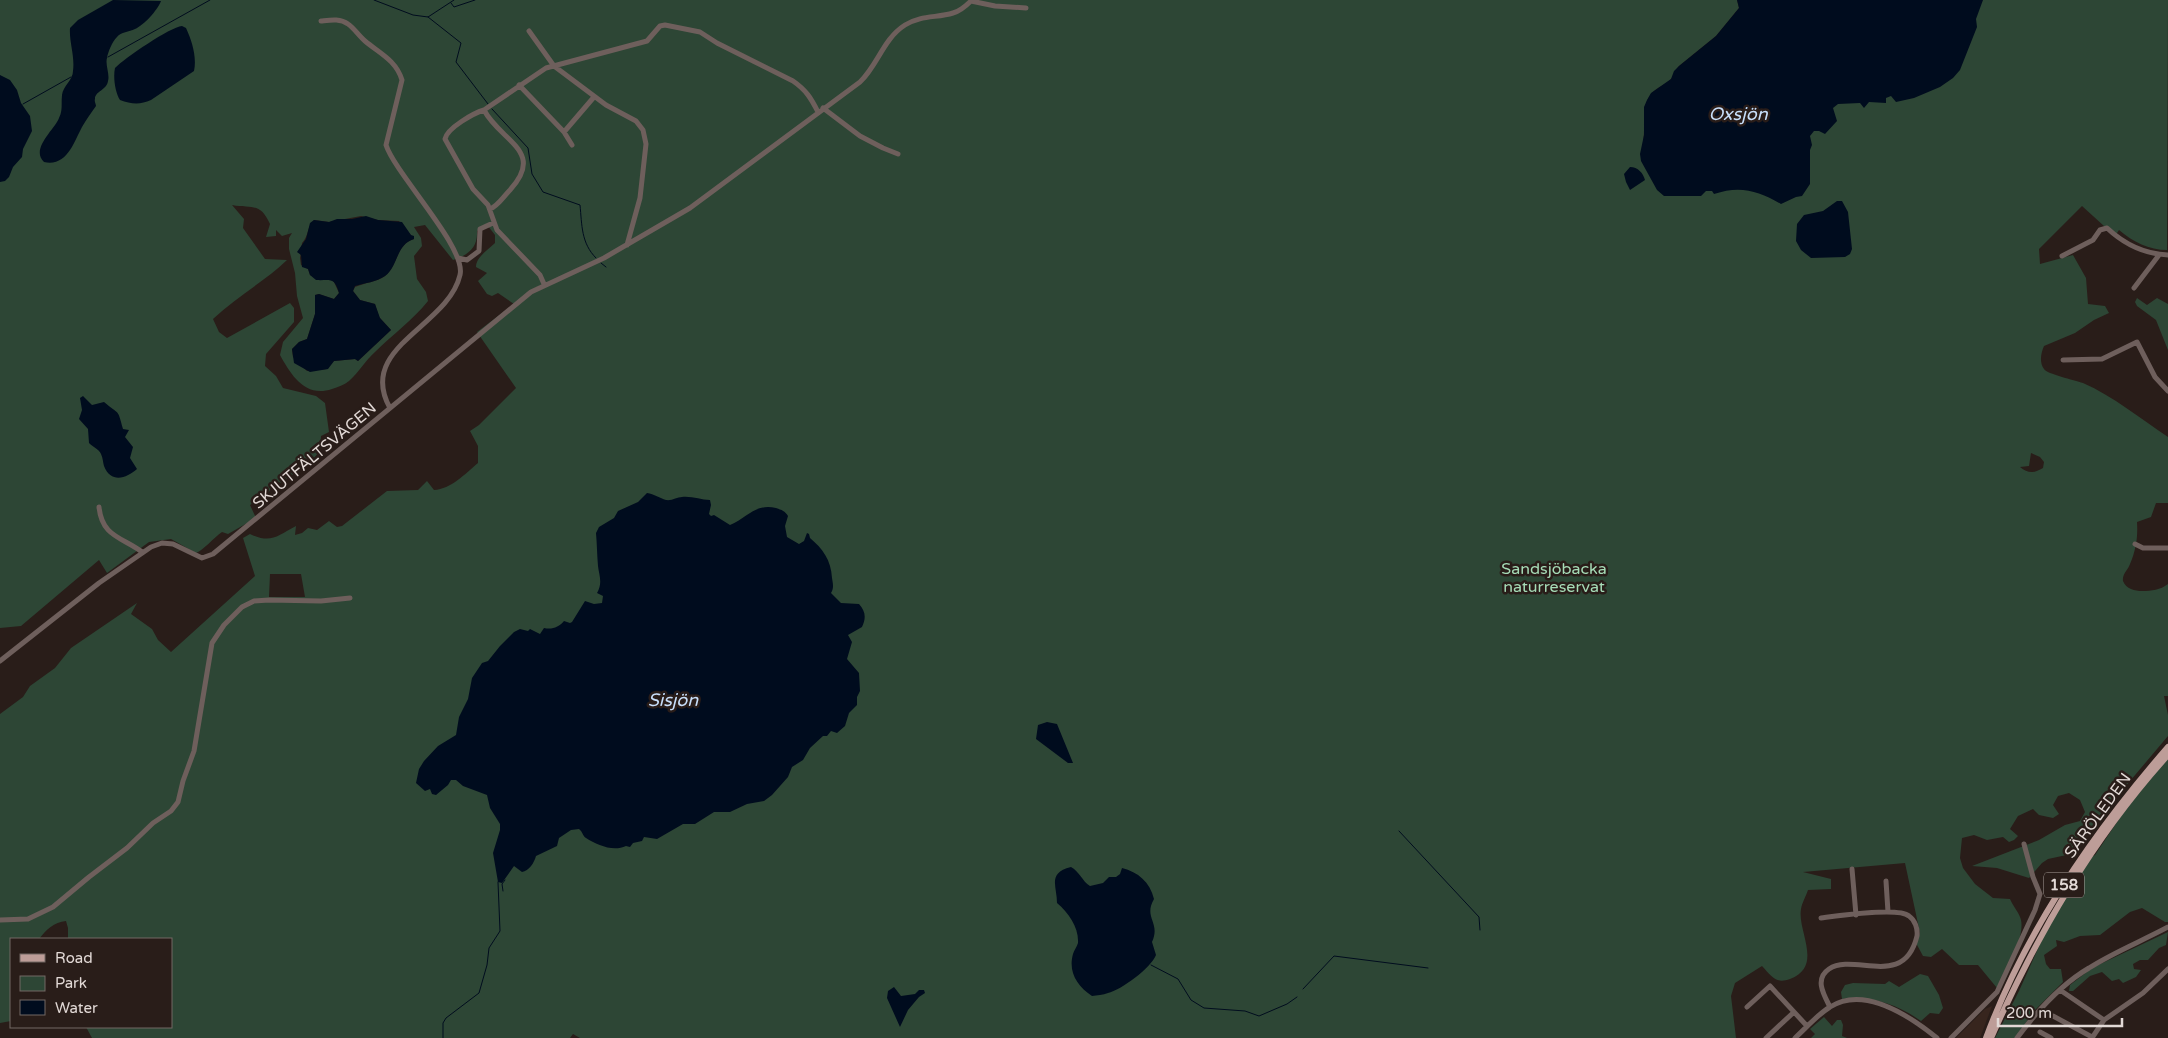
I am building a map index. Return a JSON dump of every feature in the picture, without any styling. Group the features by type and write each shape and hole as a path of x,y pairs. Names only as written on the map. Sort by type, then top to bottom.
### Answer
{"main road":[{"name":"SÄRÖLEDEN","path":"1986,1038 2022,958 2075,867 2114,811 2168,747"},
{"name":"SÄRÖLEDEN","path":"1991,1038 2024,965 2078,871 2130,799 2168,755"}],"street":[{"path":"390,408 525,296 544,284 583,268 627,245 704,198 866,76 888,42 903,27 919,18 954,13 971,1 995,6 1026,8"},
{"path":"321,22 335,20 347,23 363,40 386,55 401,76 402,80 386,145 389,153 431,214 458,258 467,260 479,250 480,230 493,223"},
{"path":"544,284 540,275 510,245 493,223 490,209 473,189 445,139 446,133 546,68 647,41 660,26 681,26 700,32 717,43 793,81 804,88 818,112"},
{"path":"529,31 554,66 594,97 636,121 645,136 646,155 640,198 627,245"},
{"path":"519,86 564,132 572,145"},
{"path":"564,132 594,97"},
{"path":"823,108 851,131 898,154"},
{"path":"484,110 520,152 524,169 520,180 490,209"},
{"path":"2062,256 2093,240 2100,230 2107,228 2131,246 2159,255 2168,255"},
{"path":"2134,288 2159,255"},
{"name":"SKJUTFÄLTSVÄGEN","path":"0,662 91,589 156,544 168,543 198,557 208,557 390,408 382,381 384,366 400,346 449,300 460,274 461,266 458,258"},
{"path":"2063,360 2102,359 2137,342 2154,377 2168,391"},
{"path":"99,508 103,525 110,533 142,552"},
{"path":"2135,544 2140,548 2168,548"},
{"path":"0,920 28,919 53,907 88,877 127,848 153,823 171,811 178,802 183,781 194,751 212,643 246,604 269,600 321,601 350,598"},
{"path":"1951,1038 1996,992 2035,910 2040,894 2024,844"},
{"path":"1852,870 1856,914"},
{"path":"1886,881 1888,912"},
{"path":"1821,918 1888,912 1905,913 1912,919 1918,933 1912,949 1902,960 1888,967 1844,964 1824,974 1821,986 1830,1007"},
{"path":"2017,1038 2037,1013 2060,990 2090,967 2168,926"},
{"path":"2053,1016 2092,1038 2104,1020 2143,993 2168,969"},
{"path":"1747,1007 1770,986 1807,1026"},
{"path":"2060,990 2104,1020"},
{"path":"1795,1038 1830,1007 1848,1001 1859,1000 1875,1003 1911,1019 1936,1038"},
{"path":"1766,1038 1794,1012"},
{"path":"2040,1032 2051,1038"}],"shaded area":[{"path":"1992,1006 1980,1038 1956,1038 1985,1009"}],"green space":[{"name":"Sandsjöbacka naturreservat","path":"0,0 1737,0 1739,8 1716,36 1679,66 1671,79 1654,91 1648,98 1645,110 1643,143 1895,0 2168,0 2167,250 2154,249 2142,244 2119,230 2115,236 2082,206 2039,249 2040,264 2073,255 2086,278 2088,304 2105,306 2109,313 2094,320 2075,333 2044,346 2041,363 2044,369 2050,373 2094,388 2168,437 2168,503 2156,503 2151,517 2137,522 2135,549 2124,574 2123,581 2126,586 2136,591 2156,590 2168,584 2168,696 2164,696 2168,715 2168,736 2103,813 2076,853 2048,859 2029,878 1997,868 1972,866 2039,840 2065,825 2080,821 2085,812 2080,800 2069,793 2058,796 2053,805 2059,814 2053,818 2039,815 2033,809 2018,816 2010,829 2018,836 2014,840 2009,842 2003,837 1987,840 1974,835 1962,838 1960,858 1963,868 1975,884 1993,898 2010,899 2021,920 2020,936 2017,945 1997,988 1978,965 1959,965 1942,949 1931,957 1923,956 1916,943 1920,933 1905,863 1803,872 1831,879 1831,889 1808,890 1802,907 1801,918 1807,947 1806,966 1800,973 1790,979 1781,981 1772,976 1762,966 1735,983 1731,996 1736,1038 580,1038 573,1034 570,1038 92,1038 87,1028 172,1028 172,938 68,938 66,921 51,927 40,938 10,938 10,1021 0,1023 0,714 23,697 30,686 55,668 71,648 137,603 131,614 152,629 158,640 171,652 255,576 243,538 250,534 263,538 274,538 296,526 295,535 302,533 308,528 317,530 329,521 337,527 342,526 387,491 418,490 427,481 434,490 440,489 458,480 478,463 478,446 470,431 479,425 516,388 477,332 514,304 498,293 492,296 487,294 478,281 487,273 476,267 478,260 495,243 495,235 488,226 477,231 476,242 471,250 453,260 425,225 414,227 421,238 422,246 414,256 417,279 426,292 428,301 416,315 371,355 349,381 343,385 322,391 314,390 300,383 280,355 283,342 303,318 297,296 295,273 289,249 289,238 292,233 282,236 276,230 276,236 266,237 270,224 263,212 255,208 232,205 244,219 243,228 265,259 287,260 213,319 219,332 227,338 290,303 294,308 294,322 266,354 265,366 276,376 283,388 316,396 325,403 329,432 321,436 320,451 313,459 282,483 274,481 269,492 250,505 256,518 228,534 222,532 196,553 171,539 149,542 107,573 99,560 21,626 0,628","holes":["361,216 378,220 399,221 414,239 400,250 392,267 385,276 355,287 353,291 360,300 375,304 379,317 391,330 358,361 355,359 334,361 327,369 307,371 293,357 292,349 299,342 307,339 315,314 315,295 319,294 334,299 339,293 334,282 330,279 319,280 310,275 308,269 301,265 302,243 310,225 314,220 329,222","2031,453 2040,457 2044,462 2043,468 2034,472 2026,471 2020,467 2029,466","270,574 301,574 305,597 269,597"]},
{"path":"2137,298 2147,305 2157,298 2168,304 2168,350 2156,320 2137,306 2135,302"},
{"path":"2168,758 2168,922 2142,908 2130,912 2100,935 2080,936 2064,942 2056,940 2057,946 2044,955 2046,964 2050,969 2061,969 2063,982 2035,1010 2015,1038 1995,1038 2019,991 2049,924 2090,858 2095,855 2129,804"},
{"path":"2168,932 2166,945 2159,948 2148,960 2140,960 2133,964 2134,969 2141,970 2136,977 2123,983 2119,979 2112,981 2102,972 2090,976 2073,991 2069,991 2070,985 2092,968"},
{"path":"1920,974 1928,976 1939,995 1943,1008 1939,1014 1930,1013 1921,1021 1903,1010 1884,1002 1863,998 1842,999 1841,992 1845,985 1853,983 1885,984 1889,981 1899,987"},
{"path":"1824,1017 1832,1026 1837,1020 1841,1020 1843,1025 1842,1036 1847,1038 1811,1038 1815,1034 1810,1029"}],"water":[{"path":"113,0 161,1 142,24 119,35 115,39 110,47 107,58 107,84 97,94 96,106 82,127 73,146 59,161 52,163 44,162 40,157 40,151 45,139 57,123 63,92 73,74 70,28 78,20"},
{"name":"Oxsjön","path":"1737,0 1983,0 1976,19 1977,27 1960,70 1953,78 1940,87 1914,98 1896,102 1891,96 1886,98 1886,103 1869,102 1864,108 1860,103 1838,104 1833,108 1837,121 1825,134 1814,131 1810,136 1812,145 1810,150 1810,184 1802,196 1781,204 1757,193 1741,190 1723,191 1714,194 1712,191 1706,191 1701,196 1664,196 1657,190 1641,161 1640,154 1644,135 1644,107 1651,93 1671,79 1674,71 1679,66 1716,36 1739,8"},
{"path":"182,26 186,28 192,44 195,60 194,71 147,102 136,103 120,100 115,84 115,68 158,37"},
{"path":"0,75 10,80 17,90 21,103 30,116 32,131 23,149 22,157 13,167 9,177 5,181 0,182"},
{"path":"1630,167 1640,171 1645,180 1630,190 1624,174"},
{"path":"1837,201 1842,201 1848,212 1852,249 1850,254 1845,257 1811,258 1801,250 1796,241 1797,224 1804,215 1823,211"},
{"path":"366,216 378,220 402,222 411,235 414,236 414,239 408,242 400,251 385,276 355,286 353,291 360,300 375,304 380,318 391,330 358,361 355,359 334,361 328,369 310,372 294,363 292,349 299,342 307,339 315,314 315,295 319,294 334,299 339,293 333,282 316,280 310,275 308,269 302,267 301,255 297,252 306,239 310,223 314,220 329,222 337,219 352,219"},
{"path":"83,396 92,405 104,402 117,412 123,429 129,430 125,437 133,447 130,458 137,469 129,475 119,478 107,472 100,452 89,443 88,429 79,419 82,410 80,398"},
{"name":"Sisjön","path":"647,493 666,500 686,497 710,500 709,514 730,525 757,509 776,508 788,516 785,526 787,537 799,544 804,541 807,533 809,534 810,538 819,546 828,560 833,584 831,593 841,603 859,604 864,612 865,618 862,627 848,635 852,642 847,659 859,673 860,691 857,697 857,705 849,713 845,726 837,733 831,731 827,736 823,736 810,748 803,760 792,767 788,777 764,801 747,804 730,812 714,812 695,824 683,824 657,839 644,837 642,841 633,843 630,847 605,847 586,838 579,829 571,830 559,838 557,846 536,856 533,864 527,870 522,872 514,866 502,883 498,882 493,853 500,824 490,808 487,795 463,786 456,780 451,780 436,795 432,794 430,789 425,791 416,783 419,769 438,746 456,735 459,717 468,699 472,678 482,663 488,661 514,632 520,629 528,631 530,629 540,634 544,628 555,628 564,621 572,622 585,601 594,604 602,603 603,596 597,593 600,582 596,533 599,527 614,518 618,511 638,502"},
{"path":"1047,722 1057,724 1073,763 1068,763 1036,739 1038,725"},
{"path":"1071,867 1090,886 1103,883 1109,877 1116,877 1120,874 1122,868 1128,870 1138,875 1146,883 1154,899 1150,911 1155,930 1152,942 1156,955 1148,966 1135,978 1120,988 1106,994 1092,996 1082,988 1073,973 1073,953 1078,943 1078,937 1075,926 1069,916 1057,903 1055,881 1059,873"},
{"path":"894,987 901,996 915,994 919,990 924,990 925,993 908,1010 900,1027 887,998 888,991"}],"waterway":[{"path":"108,57 210,0"},
{"path":"374,0 413,15 428,17 454,0"},
{"path":"451,3 454,7 475,0"},
{"path":"428,17 461,43 456,62 488,104"},
{"path":"23,104 71,77"},
{"path":"492,109 528,148 532,174 543,192 580,205 585,240 596,258"},
{"path":"601,263 606,267"},
{"path":"1399,831 1479,917 1480,930"},
{"path":"503,891 502,884 505,880"},
{"path":"443,1038 443,1023 446,1018 479,993 487,965 489,948 500,931 498,882"},
{"path":"1303,989 1334,956 1428,968"},
{"path":"1151,965 1178,979 1191,1000 1204,1008 1245,1011 1259,1016 1287,1004 1297,997"}]}
